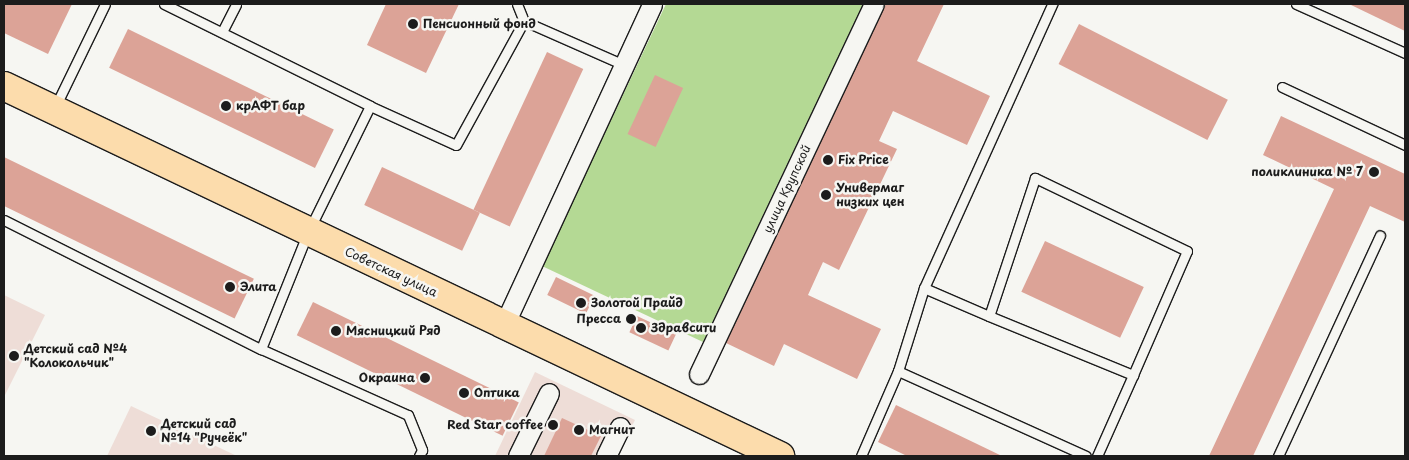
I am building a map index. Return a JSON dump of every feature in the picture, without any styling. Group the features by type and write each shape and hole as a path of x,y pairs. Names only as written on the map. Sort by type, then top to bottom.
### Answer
{"main road":[{"name":"Советская улица","path":"4,86 780,456"}],"street":[{"path":"504,325 652,4"},
{"name":"улица Крупской","path":"699,374 874,4"},
{"path":"518,456 549,393"},
{"path":"606,456 620,427"}],"lane":[{"path":"54,110 106,4"},
{"path":"164,4 370,106 456,145 524,21"},
{"path":"222,32 236,4"},
{"path":"517,4 524,21 624,65"},
{"path":"861,456 898,371 924,288 1052,4"},
{"path":"1296,4 1405,54"},
{"path":"1282,87 1405,145"},
{"path":"261,349 308,232 370,106"},
{"path":"989,316 1035,178 1187,251 1097,456"},
{"path":"4,220 261,349 408,415 422,450 419,456"},
{"path":"1278,456 1380,235"},
{"path":"924,288 1133,374"},
{"path":"898,371 1086,456"}],"shaded area":[{"name":"Детский сад №4 \"Колокольчик\"","path":"4,295 45,315 4,397"},
{"path":"535,372 635,420 617,456 495,456"},
{"name":"Детский сад №14 \"Ручеёк\"","path":"131,406 237,456 107,456"}],"green space":[{"path":"666,4 863,4 703,342 542,266"}],"building":[{"path":"4,4 72,4 48,54 4,33"},
{"name":"Пенсионный фонд","path":"386,4 459,4 426,73 367,45"},
{"path":"886,4 944,4 917,61 990,96 967,145 893,111 879,141 897,149 839,270 823,262 808,295 881,329 857,379 784,344 774,366 726,343"},
{"path":"1349,4 1405,4 1405,31"},
{"path":"1079,24 1228,100 1207,140 1059,64"},
{"path":"128,29 334,129 315,168 109,68"},
{"path":"547,52 583,69 510,227 473,210"},
{"path":"655,75 683,88 656,147 628,134"},
{"path":"1281,116 1405,174 1405,222 1370,206 1253,456 1209,456 1334,189 1263,155"},
{"path":"4,157 254,279 235,318 4,206"},
{"path":"382,167 480,213 462,251 364,205"},
{"path":"1045,241 1144,287 1120,338 1021,292"},
{"path":"556,277 595,296 586,314 547,295"},
{"path":"313,302 519,402 503,436 297,335"},
{"path":"637,316 676,334 668,350 629,332"},
{"path":"896,405 1002,456 907,456 878,442"},
{"path":"562,418 601,436 591,456 544,456"}],"place":[{"name":"Пенсионный фонд","path":"413,24"},
{"name":"крАФТ бар","path":"226,106"},
{"name":"Fix Price","path":"828,160"},
{"name":"поликлиника № 7","path":"1374,172"},
{"name":"Универмаг низких цен","path":"826,195"},
{"name":"Элита","path":"230,287"},
{"name":"Золотой Прайд","path":"581,303"},
{"name":"Пресса","path":"631,319"},
{"name":"Здравсити","path":"641,328"},
{"name":"Мясницкий Ряд","path":"336,331"},
{"name":"Детский сад №4 \"Колокольчик\"","path":"14,356"},
{"name":"Окраина","path":"425,378"},
{"name":"Оптика","path":"464,393"},
{"name":"Red Star coffee","path":"553,425"},
{"name":"Магнит","path":"579,430"},
{"name":"Детский сад №14 \"Ручеёк\"","path":"151,431"}]}
